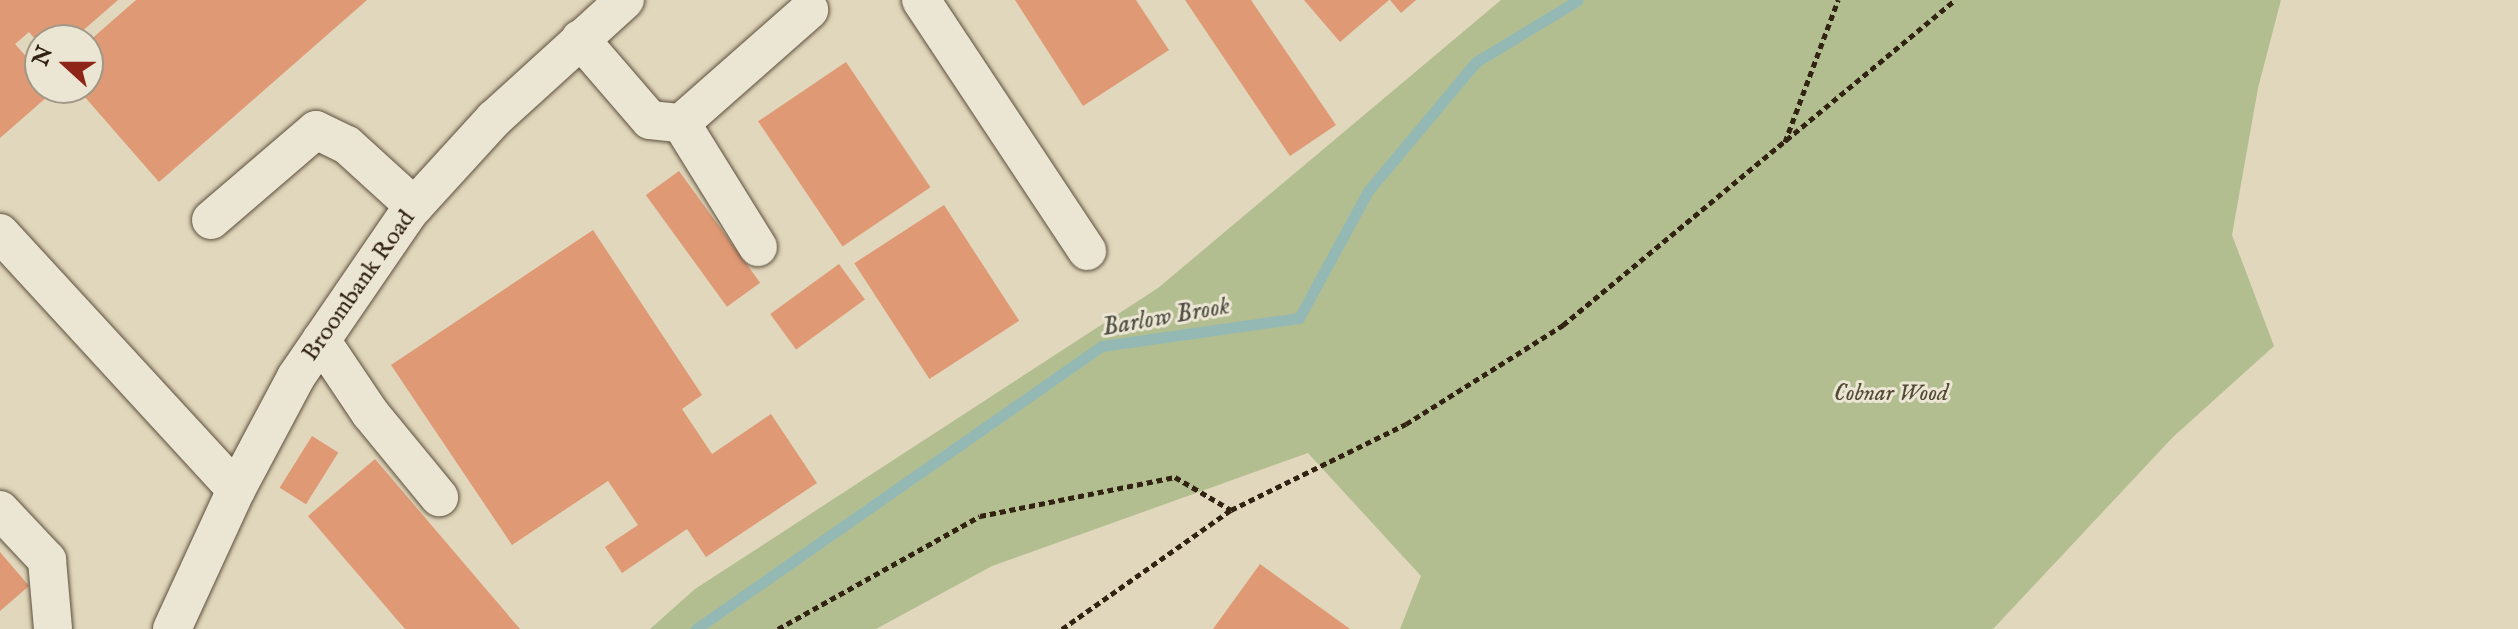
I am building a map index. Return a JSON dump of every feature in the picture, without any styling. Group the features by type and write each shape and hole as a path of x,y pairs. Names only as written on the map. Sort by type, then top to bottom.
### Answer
{"street":[{"name":"Broombank Road","path":"172,629 236,490 321,340 414,206 494,119 625,0"},
{"path":"921,0 1087,251"},
{"path":"580,39 650,120 681,123 809,10"},
{"path":"681,123 758,247"},
{"path":"211,220 316,130 347,145 414,206"},
{"path":"0,233 236,490"},
{"path":"321,340 370,413 439,497"},
{"path":"0,510 47,560 53,629"}],"path":[{"path":"1784,143 1838,0"},
{"path":"1062,629 1231,510 1406,424 1563,325 1955,0"},
{"path":"778,629 980,516 1175,477 1231,510"}],"green space":[{"name":"Cobnar Wood","path":"1501,0 2281,0 2258,88 2232,235 2274,346 2173,437 1993,629 1400,629 1421,576 1308,453 992,566 876,629 650,629 695,589 1158,288"}],"building":[{"path":"0,0 118,0 90,24 24,24 24,36 15,44 24,54 24,104 39,104 0,138"},
{"path":"136,0 367,0 159,182 91,104 104,104 104,28"},
{"path":"1015,0 1136,0 1169,50 1083,106"},
{"path":"1185,0 1251,0 1336,125 1290,156"},
{"path":"1304,0 1389,0 1340,42"},
{"path":"1390,0 1416,0 1401,13"},
{"path":"846,62 930,187 843,246 758,121"},
{"path":"679,171 760,283 727,307 646,195"},
{"path":"944,205 1019,321 929,379 854,263"},
{"path":"593,230 702,395 682,409 712,454 771,414 817,483 706,557 687,529 622,573 605,547 638,525 608,481 512,545 391,365"},
{"path":"839,264 865,300 796,350 770,314"},
{"path":"312,436 338,452 306,504 280,488"},
{"path":"375,459 520,629 405,629 308,516"},
{"path":"0,552 29,586 0,611"},
{"path":"1260,564 1350,629 1213,629"}],"waterway":[{"name":"Barlow Brook","path":"696,629 1102,346 1299,318 1368,191 1476,62 1578,0"}]}
